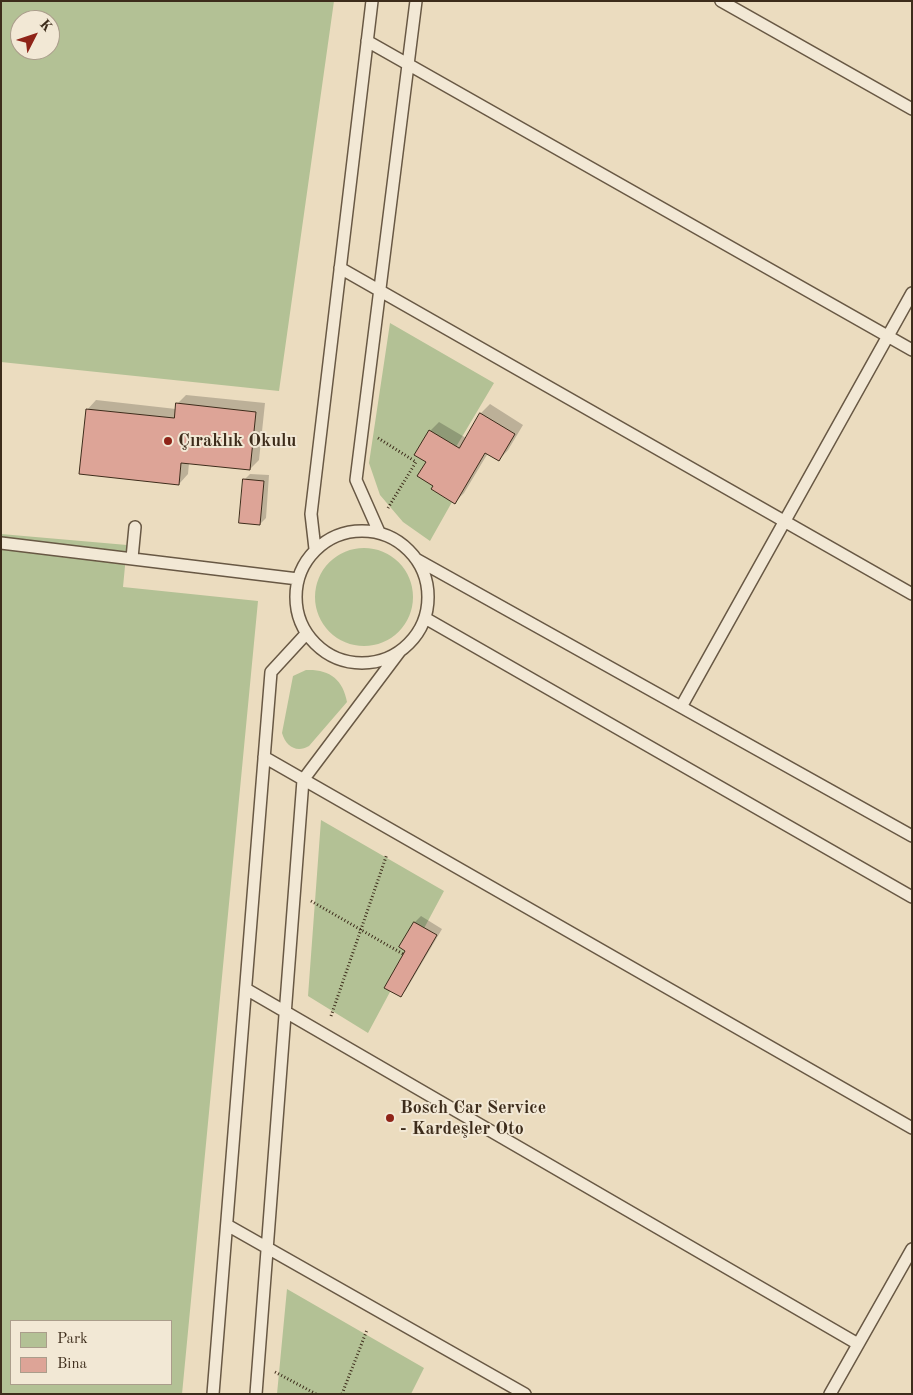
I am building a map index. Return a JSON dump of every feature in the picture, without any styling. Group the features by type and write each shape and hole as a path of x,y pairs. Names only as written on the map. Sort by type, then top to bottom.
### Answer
{"lane":[{"path":"315,549 311,514 372,1"},
{"path":"378,529 356,480 416,1"},
{"path":"721,1 735,5 912,109"},
{"path":"367,42 912,350"},
{"path":"340,268 912,594"},
{"path":"681,707 912,292"},
{"path":"132,558 135,527"},
{"path":"400,651 382,661 361,664 341,660 322,651 306,634 296,613 295,590 301,568 315,549 334,536 356,530 378,529 400,542 416,559 912,836"},
{"path":"1,543 298,579"},
{"path":"256,1394 303,780 400,651 415,637 425,618 428,598 425,578 416,559"},
{"path":"425,618 912,897"},
{"path":"213,1394 271,672 306,634"},
{"path":"264,757 912,1128"},
{"path":"246,989 858,1344"},
{"path":"227,1225 525,1394"},
{"path":"830,1394 912,1249"}],"path":[{"path":"363,429 416,462 378,529"},
{"path":"331,1016 387,854"},
{"path":"311,901 403,954"},
{"path":"342,1394 367,1330"},
{"path":"275,1372 316,1394"}],"green space":[{"path":"1,1 334,1 279,391 1,362"},
{"path":"390,323 494,383 431,489 452,502 430,541 403,522 380,495 369,463"},
{"path":"1,534 127,545 123,587 258,601 182,1394 1,1394"},
{"path":"364,548 383,552 399,562 409,578 413,597 409,616 399,632 383,642 364,646 345,642 329,632 319,616 315,597 319,578 329,562 345,552"},
{"path":"306,670 322,671 334,677 342,687 347,702 309,746 296,749 286,742 282,733 293,676"},
{"path":"321,820 444,891 368,1033 308,996"},
{"path":"287,1289 424,1368 411,1394 277,1394"}],"building":[{"name":"Çıraklık Okulu","path":"176,403 256,412 250,470 181,463 179,485 79,474 86,409 174,418"},
{"path":"480,413 515,434 499,461 485,453 455,504 431,489 433,486 417,476 426,462 414,455 429,430 459,448"},
{"path":"243,479 264,481 260,525 239,523"},
{"path":"414,922 437,935 401,997 384,988 405,951 399,947"}],"place":[{"name":"Çıraklık Okulu","path":"168,441"},
{"name":"Bosch Car Service - Kardeşler Oto","path":"390,1118"}]}
